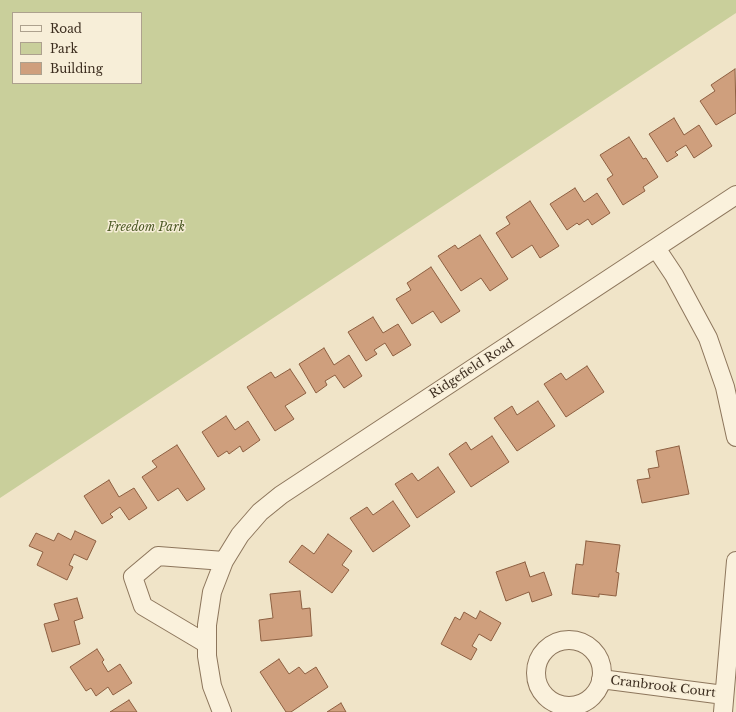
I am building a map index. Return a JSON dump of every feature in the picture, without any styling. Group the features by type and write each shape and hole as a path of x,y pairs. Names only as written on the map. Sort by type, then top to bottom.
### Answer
{"street":[{"name":"Ridgefield Road","path":"222,712 212,686 207,656 207,625 212,592 224,561 240,535 260,512 281,495 736,195"},
{"path":"656,248 674,275 708,338 725,386 736,437"},
{"path":"207,644 143,606 133,577 158,556 224,561"},
{"path":"724,703 736,561"},
{"name":"Cranbrook Court","path":"601,679 724,703"}],"green space":[{"name":"Freedom Park","path":"0,0 736,0 736,13 0,498"}],"building":[{"path":"735,69 736,113 716,125 700,101 715,91 711,85"},
{"path":"674,118 684,135 699,125 712,146 694,158 686,145 675,152 678,155 667,162 649,134"},
{"path":"629,137 643,159 646,158 658,177 643,187 645,191 623,205 607,179 613,175 600,155"},
{"path":"575,188 584,202 597,193 610,213 592,225 588,219 579,225 577,223 567,230 550,204"},
{"path":"530,201 559,246 540,258 532,245 512,258 496,233 510,224 506,217"},
{"path":"480,235 508,279 490,291 481,278 461,291 438,256 455,245 458,249"},
{"path":"431,267 460,311 441,323 433,311 412,324 396,299 411,290 407,283"},
{"path":"373,317 383,333 398,324 411,345 393,356 385,343 374,350 377,354 366,361 348,332"},
{"path":"324,348 334,365 349,355 362,376 344,388 335,375 325,381 327,385 316,393 299,364"},
{"path":"587,366 604,392 566,417 544,384 561,373 566,380"},
{"path":"290,369 306,393 285,406 294,419 275,431 247,387 271,372 275,378"},
{"path":"538,401 555,426 517,451 494,418 512,406 517,415"},
{"path":"226,416 235,430 248,421 260,440 243,452 240,446 229,454 227,451 218,457 202,432"},
{"path":"492,436 509,462 471,487 449,454 466,442 471,450"},
{"path":"177,445 205,489 187,501 178,488 158,501 142,477 157,467 152,461"},
{"path":"679,446 689,494 642,503 637,480 650,478 648,469 659,467 656,451"},
{"path":"438,467 455,492 417,518 395,484 412,473 418,481"},
{"path":"109,480 119,497 134,488 147,508 129,520 120,507 110,514 113,517 102,524 84,496"},
{"path":"393,501 410,526 373,552 350,518 367,507 373,515"},
{"path":"75,531 96,541 87,560 74,554 69,565 73,567 67,580 37,565 43,552 29,546 36,533 54,541 58,533 71,540"},
{"path":"328,534 352,551 342,565 349,570 332,593 289,562 302,545 314,554"},
{"path":"586,541 620,545 616,572 619,573 616,596 599,594 599,597 572,594 576,564 583,565"},
{"path":"525,562 530,577 544,572 552,595 532,602 529,592 506,601 496,572"},
{"path":"300,591 302,609 310,608 312,636 261,641 259,620 273,618 270,594"},
{"path":"77,598 83,618 74,621 80,644 52,652 44,624 59,620 54,604"},
{"path":"480,611 501,623 491,641 479,634 472,646 477,649 471,660 441,644 455,617 460,620 464,612 476,619"},
{"path":"97,649 104,660 102,662 108,672 120,664 132,683 113,695 108,687 96,696 91,688 86,691 70,667"},
{"path":"279,659 289,674 299,667 305,674 316,667 328,687 291,712 286,712 260,672"},
{"path":"129,700 137,712 110,712"},
{"path":"341,703 346,712 327,712"}]}
